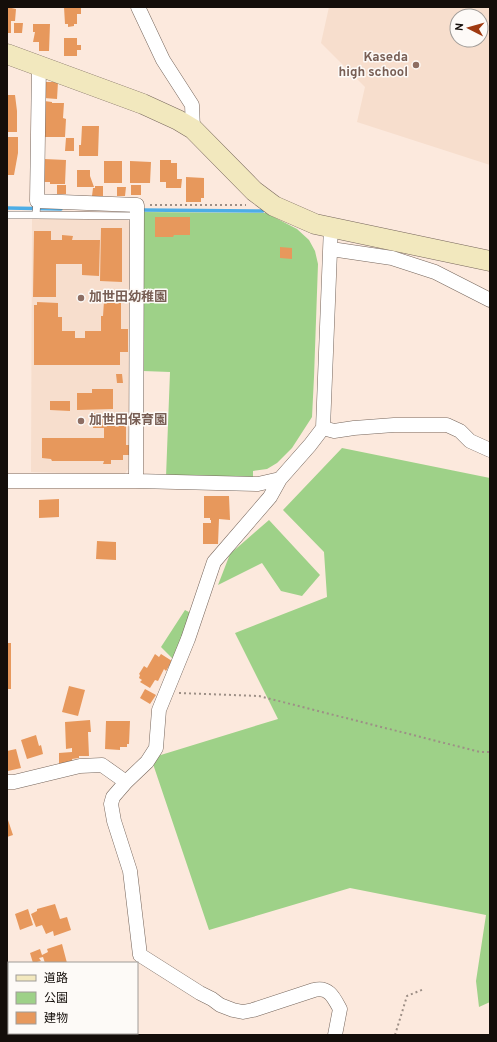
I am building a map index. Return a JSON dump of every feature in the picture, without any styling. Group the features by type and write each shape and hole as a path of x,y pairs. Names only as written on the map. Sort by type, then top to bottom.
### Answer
{"street":[{"path":"138,7 163,60 192,105 193,129"},
{"path":"7,54 143,104 178,120 193,129 254,191 274,206 315,224 331,226 490,261"},
{"path":"39,65 36,208 137,210 136,481"},
{"path":"331,226 322,428 310,445 280,479 270,497 214,562 188,639 159,710 156,748 147,762 126,782 114,797 111,804 114,821 130,871 140,955 200,993 233,1010 243,1012 314,990 325,990 334,998 340,1009 335,1035"},
{"path":"331,249 392,258 435,272 490,300"},
{"path":"322,428 334,431 394,425 447,425 460,431 470,441 490,450"},
{"path":"7,481 136,481 258,484 280,479"},
{"path":"7,782 14,782 80,766 102,765 126,782"}],"lane":[{"path":"7,215 36,208"}],"path":[{"path":"137,210 274,206"},
{"path":"166,693 259,696 472,750 490,752"},
{"path":"395,1035 407,996 424,989"}],"shaded area":[{"name":"Kaseda high school","path":"329,7 490,7 490,165 357,122 365,87 321,43"},
{"path":"32,219 128,220 131,225 131,372 128,469 124,475 31,472"}],"green space":[{"path":"144,212 266,213 297,229 309,240 315,251 318,264 312,417 292,448 277,463 267,469 253,471 253,477 166,477 170,372 143,371"},
{"path":"342,448 490,478 490,1002 479,1007 476,981 486,915 350,888 209,930 151,758 278,719 235,633 327,597 324,552 283,510"},
{"path":"269,520 320,575 302,596 281,591 262,563 218,585 230,554"},
{"path":"185,610 191,613 173,659 161,647"}],"building":[{"path":"7,7 16,9 15,21 11,21 11,33 7,33"},
{"path":"64,7 81,7 81,14 77,14 77,24 74,24 74,26 68,27 68,24 65,24"},
{"path":"14,23 23,23 22,33 14,33"},
{"path":"33,24 50,24 49,51 39,51 39,42 33,42 35,32 33,32"},
{"path":"64,38 77,38 77,45 81,45 81,50 77,50 77,56 64,56"},
{"path":"45,82 58,82 57,99 44,98"},
{"path":"7,95 15,95 17,132 7,132"},
{"path":"44,101 64,103 63,118 66,119 65,137 44,137"},
{"path":"82,126 99,126 98,156 79,156"},
{"path":"7,137 18,137 18,153 14,175 7,175"},
{"path":"66,138 74,138 74,151 65,151"},
{"path":"44,159 66,160 65,184 50,184 50,182 43,182"},
{"path":"160,160 171,160 171,163 177,163 177,179 182,179 181,188 166,188 166,182 160,182"},
{"path":"104,161 122,161 122,183 104,183"},
{"path":"130,161 151,162 150,183 130,183"},
{"path":"77,170 90,170 90,176 94,187 77,187"},
{"path":"186,177 204,178 204,198 201,198 201,202 186,202"},
{"path":"57,185 66,185 66,194 57,194"},
{"path":"131,185 141,185 141,195 131,195"},
{"path":"95,186 103,186 103,196 92,196 93,188 95,188"},
{"path":"117,187 126,187 125,196 117,196"},
{"path":"155,217 190,217 190,235 155,237"},
{"path":"101,228 122,228 122,282 100,281"},
{"path":"34,231 51,231 51,240 62,240 62,235 73,236 72,240 100,240 99,276 82,275 82,264 56,264 56,297 33,297"},
{"path":"280,247 292,248 292,259 280,258"},
{"path":"104,301 121,301 121,329 128,329 128,352 120,352 120,365 34,365 34,305 37,305 37,302 58,303 58,317 62,317 62,331 75,331 75,338 85,338 85,331 101,331 101,316 103,316"},
{"path":"116,374 122,374 123,383 117,383"},
{"path":"92,389 113,389 113,409 77,410 77,393 92,393"},
{"path":"50,401 70,401 70,411 50,410"},
{"path":"93,413 102,414 102,418 126,418 126,445 129,445 129,455 123,455 123,460 111,460 111,464 103,464 104,461 52,461 51,459 42,458 42,438 104,438 104,428 93,428"},
{"path":"204,496 229,496 230,520 219,519 218,544 203,544 203,523 211,523 210,518 204,518"},
{"path":"59,499 59,517 39,518 39,500"},
{"path":"97,541 116,542 116,560 96,559"},
{"path":"7,643 11,643 11,689 7,689"},
{"path":"155,654 159,657 161,654 172,661 166,671 164,669 158,681 155,680 150,688 140,682 142,680 139,678 139,674 144,666 147,668"},
{"path":"69,686 85,690 78,716 62,712"},
{"path":"145,689 156,695 150,704 140,698"},
{"path":"90,720 91,732 88,732 89,756 79,756 79,758 72,759 73,765 59,766 59,753 72,752 72,748 66,749 65,722"},
{"path":"106,721 130,721 129,744 127,744 127,747 120,747 120,750 105,749"},
{"path":"36,735 39,746 41,745 43,754 27,759 21,740"},
{"path":"16,749 21,768 8,771 7,751"},
{"path":"7,817 13,835 7,837"},
{"path":"55,904 60,919 67,917 71,930 54,936 53,931 46,934 42,925 36,927 31,914 37,911 37,909"},
{"path":"28,909 33,925 20,930 15,914"},
{"path":"62,944 67,962 45,962 43,957 39,958 41,961 33,962 30,953 40,949 42,955 48,952 47,949"},
{"path":"136,1034 137,1035 104,1035"}],"waterway":[{"path":"7,208 61,209"},
{"path":"140,210 263,211"}],"place":[{"name":"Kaseda high school","path":"416,65"},
{"name":"加世田幼稚園","path":"81,298"},
{"name":"加世田保育園","path":"81,421"}]}
